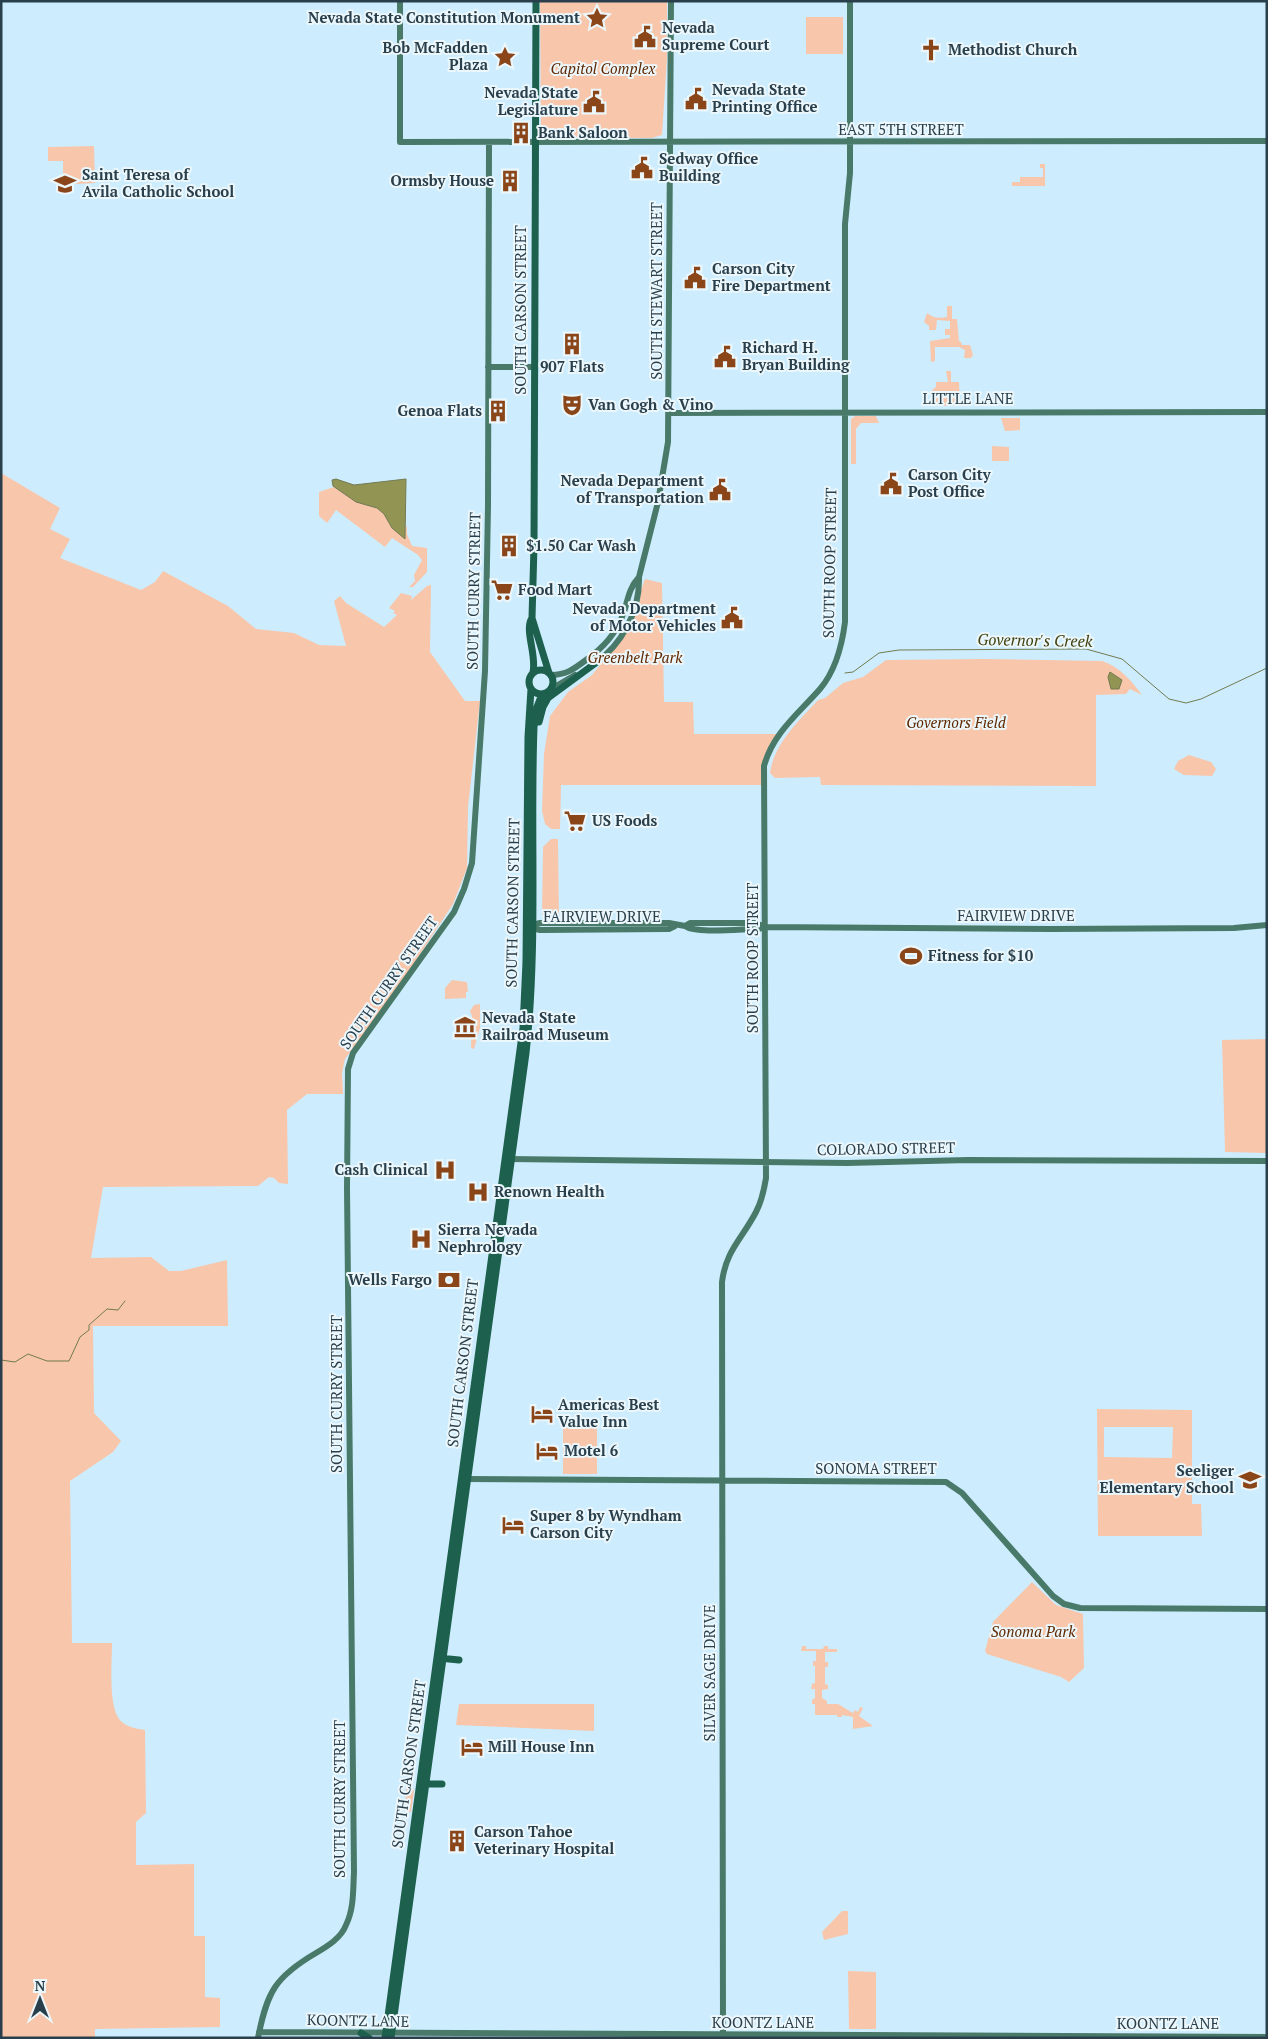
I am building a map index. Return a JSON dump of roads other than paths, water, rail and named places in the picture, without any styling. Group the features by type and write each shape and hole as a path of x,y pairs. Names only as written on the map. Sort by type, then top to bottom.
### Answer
{"main road":[{"name":"SOUTH CARSON STREET","path":"533,672 535,657 529,628 532,618 535,367 536,1"},
{"name":"SOUTH CARSON STREET","path":"532,618 550,674"},
{"path":"529,628 533,630 536,643 541,650"},
{"path":"534,767 540,716 545,702 597,662"},
{"path":"543,670 550,674 553,682 551,689 542,694 531,689 529,680 533,672 543,670"},
{"name":"SOUTH CARSON STREET","path":"388,2036 508,1159 523,1028 532,926 528,737 531,689"},
{"name":"SOUTH CARSON STREET","path":"531,833 535,717 542,694"},
{"path":"440,1658 459,1660"},
{"path":"423,1784 442,1784"},
{"path":"361,2034 369,2038"}],"street":[{"name":"EAST 5TH STREET","path":"400,1 400,142 535,144 1267,141"},
{"name":"SOUTH STEWART STREET","path":"551,689 597,662 624,635 639,589 639,577 664,475 670,413 671,1"},
{"name":"SOUTH ROOP STREET","path":"722,1308 724,1270 734,1244 761,1202 766,1178 763,781 766,758 778,734 819,690 830,674 843,638 846,411 845,207 850,177 850,1"},
{"name":"SOUTH CURRY STREET","path":"259,2035 264,2007 274,1988 282,1977 332,1942 343,1931 352,1907 354,1872 347,1188 348,1069 353,1053 454,912 471,866 485,671 489,143"},
{"path":"488,367 535,367"},
{"name":"LITTLE LANE","path":"670,413 764,414 846,411 1267,412"},
{"name":"SOUTH STEWART STREET","path":"550,674 560,675 570,672 607,643 620,621 631,586 639,577"},
{"name":"FAIRVIEW DRIVE","path":"532,926 669,929 676,926 685,926 690,929 758,929 765,927 1051,929 1234,928 1267,925"},
{"name":"COLORADO STREET","path":"508,1159 766,1162 1267,1161"},
{"name":"SILVER SAGE DRIVE","path":"722,1308 723,2037"},
{"name":"SONOMA STREET","path":"464,1480 946,1482 962,1493 1053,1596 1064,1604 1080,1608 1267,1609"},
{"name":"KOONTZ LANE","path":"259,2035 1267,2038"}],"waterway":[{"name":"Governor's Creek","path":"845,673 853,672 879,653 899,650 1086,649 1122,659 1169,699 1186,703 1201,699 1267,668"},
{"path":"1,1360 15,1362 28,1354 47,1361 69,1361 80,1337 89,1330 89,1325 107,1309 118,1310 125,1301"}],"place":[{"name":"Nevada State Constitution Monument","path":"597,18"},
{"name":"Nevada Supreme Court","path":"645,37"},
{"name":"Methodist Church","path":"931,50"},
{"name":"Bob McFadden Plaza","path":"505,57"},
{"name":"Nevada State Printing Office","path":"696,99"},
{"name":"Nevada State Legislature","path":"594,102"},
{"name":"Bank Saloon","path":"521,133"},
{"name":"Sedway Office Building","path":"642,168"},
{"name":"Ormsby House","path":"510,181"},
{"name":"Saint Teresa of Avila Catholic School","path":"65,184"},
{"name":"Carson City Fire Department","path":"695,278"},
{"name":"907 Flats","path":"572,344"},
{"name":"Richard H. Bryan Building","path":"725,357"},
{"name":"Van Gogh & Vino","path":"572,405"},
{"name":"Genoa Flats","path":"498,411"},
{"name":"Carson City Post Office","path":"891,484"},
{"name":"Nevada Department of Transportation","path":"720,490"},
{"name":"$1.50 Car Wash","path":"509,546"},
{"name":"Food Mart","path":"502,590"},
{"name":"Nevada Department of Motor Vehicles","path":"732,618"},
{"name":"US Foods","path":"575,821"},
{"name":"Fitness for $10","path":"911,956"},
{"name":"Nevada State Railroad Museum","path":"465,1027"},
{"name":"Cash Clinical","path":"445,1170"},
{"name":"Renown Health","path":"478,1192"},
{"name":"Sierra Nevada Nephrology","path":"421,1239"},
{"name":"Wells Fargo","path":"449,1280"},
{"name":"Americas Best Value Inn","path":"542,1414"},
{"name":"Motel 6","path":"547,1451"},
{"name":"Seeliger Elementary School","path":"1250,1480"},
{"name":"Super 8 by Wyndham Carson City","path":"513,1525"},
{"name":"Mill House Inn","path":"472,1747"},
{"name":"Carson Tahoe Veterinary Hospital","path":"457,1841"}],"park label":[{"name":"Capitol Complex","path":"603,69"},
{"name":"Greenbelt Park","path":"635,658"},
{"name":"Governors Field","path":"956,723"},
{"name":"Sonoma Park","path":"1033,1632"}]}
